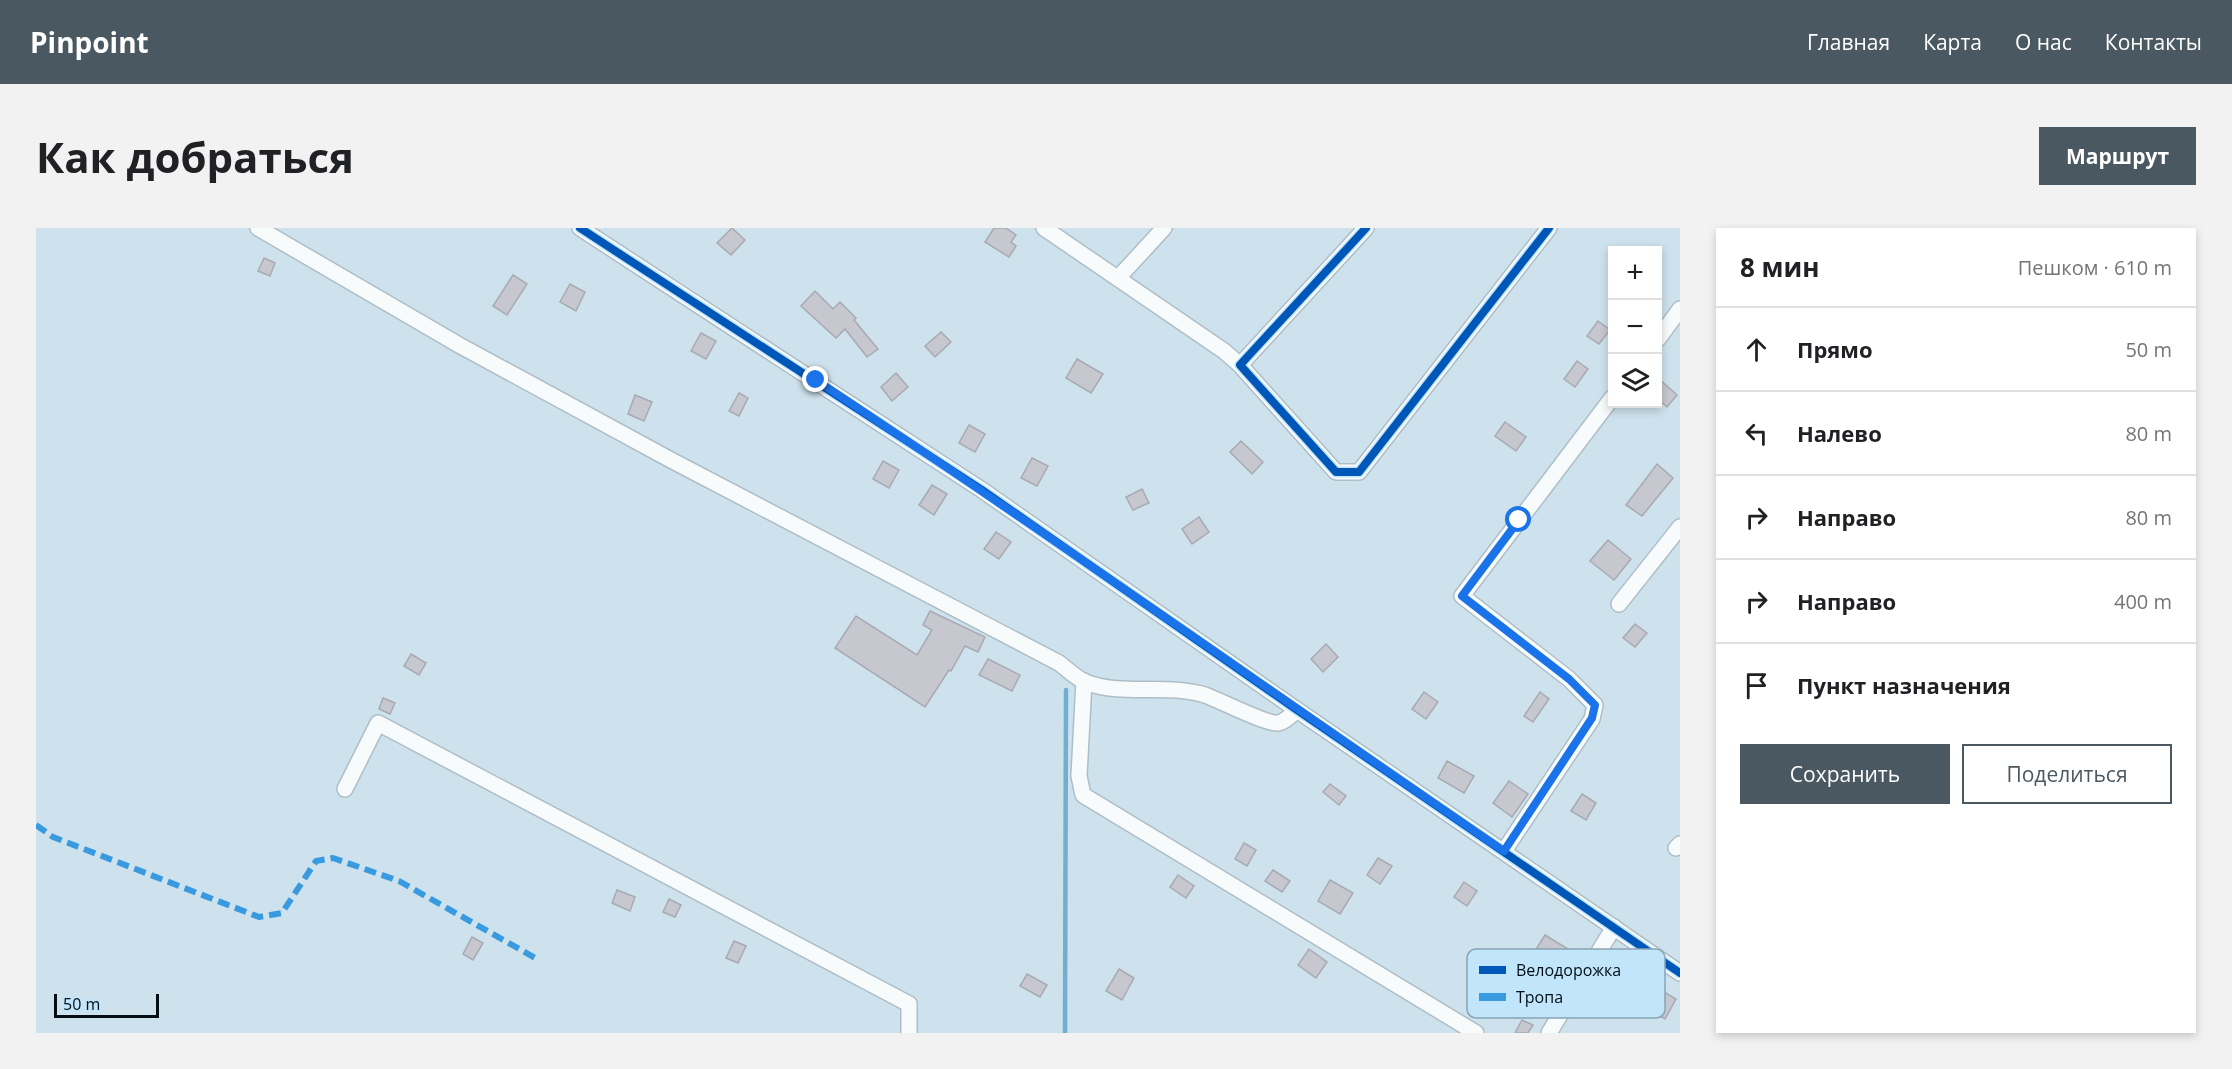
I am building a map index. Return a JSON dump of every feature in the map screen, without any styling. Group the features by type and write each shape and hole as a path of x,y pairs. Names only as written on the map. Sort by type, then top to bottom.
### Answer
{"street":[{"path":"258,228 459,345 669,459 1059,663 1084,681 1120,690 1181,690 1277,723 1285,720 1297,710"},
{"path":"580,228 982,490 1646,949"},
{"path":"1044,228 1224,351 1240,365 1335,472 1359,472 1549,228"},
{"path":"1118,278 1164,228"},
{"path":"1240,365 1366,228"},
{"path":"1662,334 1680,309"},
{"path":"1504,851 1592,718 1595,705 1569,679 1462,596 1608,403"},
{"path":"1619,604 1680,527"},
{"path":"1084,681 1078,777 1083,795 1476,1033"},
{"path":"345,789 378,723 909,1004 909,1033"},
{"path":"1601,949 1614,927"},
{"path":"1665,963 1680,973"},
{"path":"1549,1033 1558,1018"}],"building":[{"path":"732,228 745,240 731,255 717,243"},
{"path":"994,228 1006,228 1016,235 1011,242 1016,246 1009,257 985,242"},
{"path":"264,258 275,263 270,276 258,271"},
{"path":"513,275 527,284 507,315 493,306"},
{"path":"570,284 585,292 576,311 560,302"},
{"path":"815,291 833,309 840,302 856,318 854,320 878,349 867,357 845,329 836,338 801,306"},
{"path":"1598,321 1608,328 1608,333 1599,344 1587,336"},
{"path":"941,332 951,342 935,357 925,346"},
{"path":"701,333 716,341 706,359 691,351"},
{"path":"1077,359 1103,374 1091,393 1066,378"},
{"path":"1577,361 1588,369 1575,387 1564,379"},
{"path":"896,373 908,387 892,401 881,387"},
{"path":"1662,382 1677,395 1667,407 1662,403"},
{"path":"739,393 748,398 739,416 729,411"},
{"path":"635,395 652,402 644,421 628,414"},
{"path":"1505,422 1526,437 1516,451 1495,436"},
{"path":"969,425 985,434 975,452 959,443"},
{"path":"1241,441 1263,462 1252,474 1230,452"},
{"path":"1032,458 1048,466 1037,486 1021,478"},
{"path":"883,461 899,470 889,488 873,479"},
{"path":"1657,464 1673,478 1642,516 1626,505"},
{"path":"932,485 947,494 934,515 919,505"},
{"path":"1142,489 1149,503 1133,510 1126,497"},
{"path":"1199,517 1209,532 1192,544 1182,529"},
{"path":"996,532 1011,542 999,559 984,549"},
{"path":"1608,540 1631,559 1614,580 1590,561"},
{"path":"930,611 985,637 978,652 965,646 951,671 949,670 925,707 835,648 856,616 917,655 932,630 923,625"},
{"path":"1635,624 1647,633 1635,647 1623,638"},
{"path":"1326,644 1338,657 1323,672 1311,659"},
{"path":"411,654 426,663 419,675 404,666"},
{"path":"988,659 1020,675 1012,691 979,675"},
{"path":"1424,692 1438,702 1426,719 1412,709"},
{"path":"1540,692 1549,699 1533,722 1524,716"},
{"path":"383,698 395,703 390,714 379,709"},
{"path":"1447,761 1474,776 1464,793 1438,778"},
{"path":"1509,781 1528,794 1512,817 1493,803"},
{"path":"1330,784 1346,796 1339,805 1323,792"},
{"path":"1582,794 1596,803 1586,820 1571,811"},
{"path":"1244,843 1256,850 1247,866 1235,859"},
{"path":"1378,858 1392,866 1380,884 1367,875"},
{"path":"1273,870 1290,881 1282,892 1265,881"},
{"path":"1178,875 1194,886 1186,898 1170,887"},
{"path":"1330,880 1353,893 1340,914 1318,901"},
{"path":"1464,882 1477,891 1467,906 1454,897"},
{"path":"617,890 635,897 630,911 612,903"},
{"path":"669,899 681,905 675,917 663,912"},
{"path":"1545,935 1568,949 1536,949"},
{"path":"472,937 483,943 473,960 463,954"},
{"path":"734,941 746,946 738,963 726,958"},
{"path":"1309,949 1327,962 1316,978 1298,965"},
{"path":"1119,969 1134,978 1122,1000 1106,991"},
{"path":"1027,974 1047,985 1040,997 1020,986"},
{"path":"1665,993 1676,999 1665,1019 1663,1018"},
{"path":"1522,1020 1533,1025 1528,1033 1515,1033"}],"waterway":[{"path":"1065,1033 1066,690"}],"marked path":[{"path":"36,825 53,837 259,917 282,913 316,861 333,858 399,881 537,959"}],"cycle path":[{"path":"580,228 982,490 1645,949"},
{"path":"1366,228 1240,365 1336,472 1359,472 1549,228"},
{"path":"1665,963 1680,973"}],"route":[{"path":"816,380 982,490 1504,851 1592,718 1595,705 1569,679 1462,596 1519,520"}]}
